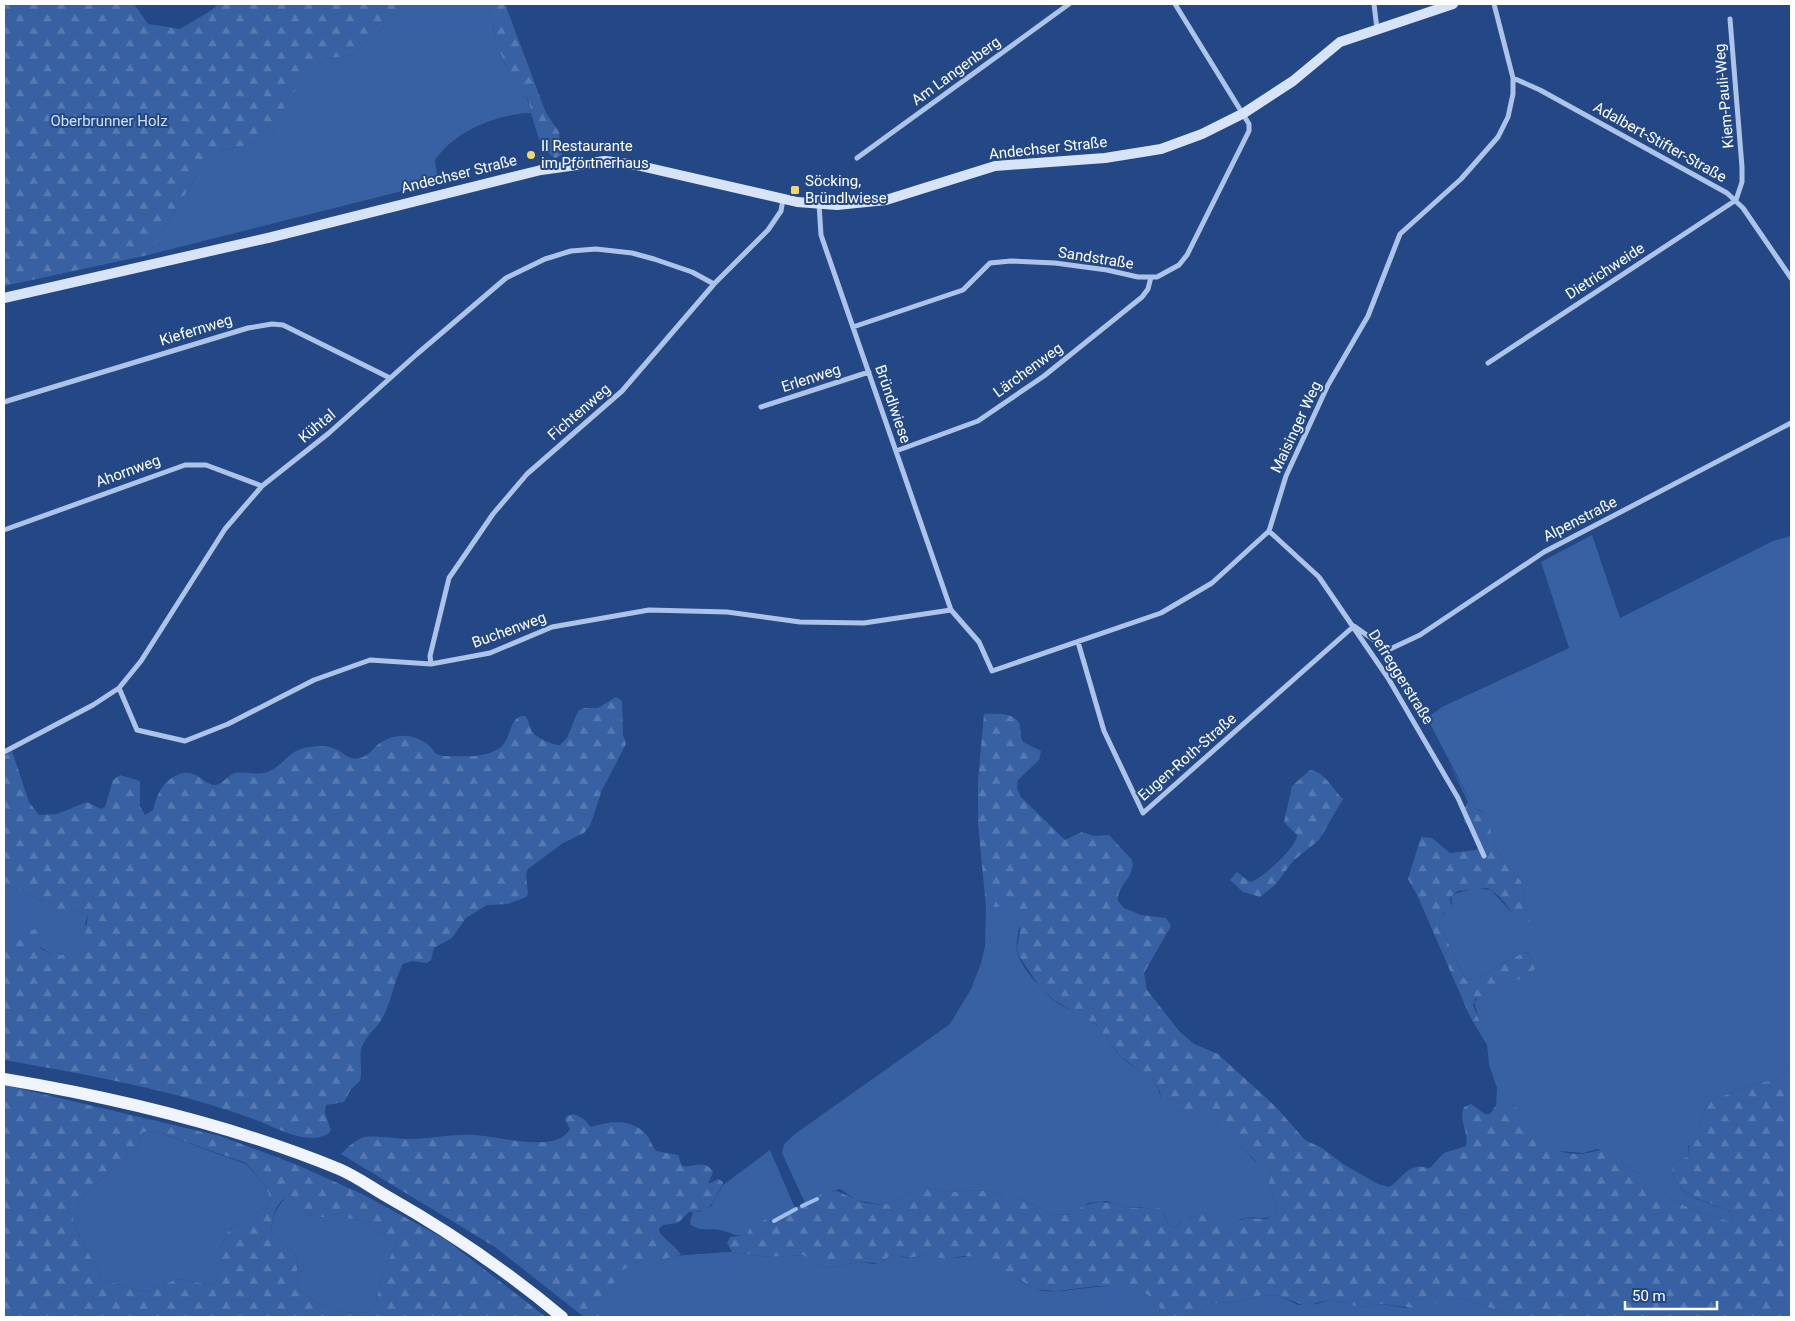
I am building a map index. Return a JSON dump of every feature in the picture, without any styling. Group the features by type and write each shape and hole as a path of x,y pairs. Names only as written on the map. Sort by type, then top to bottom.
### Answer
{"main road":[{"path":"4,1079 128,1104 238,1132 340,1170 438,1225 528,1289 562,1317"}],"street":[{"name":"Am Langenberg","path":"857,158 1069,4"},
{"path":"1175,4 1244,113"},
{"path":"1374,4 1378,29"},
{"name":"Andechser Straße","path":"4,298 272,236 512,176 576,163 605,161 636,165 783,199 837,205 886,200 995,166 1105,158 1161,149 1202,134 1244,113 1293,81 1340,42 1453,4"},
{"name":"Maisinger Weg","path":"1269,531 1286,476 1328,385 1368,316 1400,234 1461,179 1498,137 1508,117 1513,94 1513,78 1494,4"},
{"name":"Kiem-Pauli-Weg","path":"1730,19 1742,167 1742,182 1736,200"},
{"name":"Adalbert-Stifter-Straße","path":"1513,78 1540,90 1714,184 1744,208 1791,278"},
{"name":"Sandstraße","path":"853,326 963,290 990,263 1011,260 1055,263 1107,270 1138,277 1151,277 1170,271 1187,255 1249,131 1249,124 1244,113"},
{"name":"Fichtenweg","path":"431,664 430,656 448,578 493,514 527,474 622,391 714,284 768,230 782,211 783,199"},
{"name":"Dietrichweide","path":"1488,363 1736,200"},
{"name":"Bründlwiese","path":"819,203 821,235 951,610"},
{"name":"Kühtal","path":"4,752 93,705 119,688 141,661 225,530 262,486 330,433 390,378 506,278 526,266 570,251 596,249 632,252 692,272 714,284"},
{"name":"Lärchenweg","path":"896,451 978,421 1044,376 1142,297 1148,289 1151,277"},
{"name":"Kiefernweg","path":"4,402 248,328 272,324 283,325 390,378"},
{"name":"Erlenweg","path":"761,407 869,372"},
{"name":"Alpenstraße","path":"1354,626 1388,650 1420,636 1544,552 1791,423"},
{"name":"Ahornweg","path":"4,530 185,465 206,465 262,486"},
{"path":"951,610 979,642 992,671 1160,613 1212,583 1269,531"},
{"name":"Defreggerstraße","path":"1269,531 1319,577 1354,626 1388,678 1458,798 1484,856"},
{"name":"Buchenweg","path":"119,688 137,730 185,741 228,724 314,680 370,660 431,664 490,653 552,627 649,610 727,612 800,622 864,623 951,610"},
{"name":"Eugen-Roth-Straße","path":"1078,642 1104,731 1143,813 1354,626"}],"green space":[{"name":"Oberbrunner Holz","path":"4,4 134,4 148,24 180,29 212,10 218,4 407,4 354,55 325,59 289,97 273,133 256,143 218,152 197,175 148,255 4,286"},
{"path":"407,4 488,4 494,33 505,64 525,91 531,113 504,117 477,126 454,141 435,160 438,182 148,255 197,175 218,152 256,143 273,133 288,97 325,59 354,55"},
{"path":"488,4 505,4 546,113 559,132 562,155 555,158 543,146 525,92 507,67 502,56"},
{"path":"1592,535 1620,618 1773,541 1791,536 1791,1062 1781,1075 1771,1081 1761,1082 1711,1100 1703,1112 1700,1131 1688,1146 1689,1156 1675,1162 1672,1167 1674,1177 1685,1192 1702,1201 1729,1211 1733,1216 1729,1221 1703,1214 1667,1197 1644,1176 1623,1165 1617,1155 1598,1149 1583,1153 1550,1148 1539,1140 1513,1104 1498,1102 1496,1106 1497,1088 1489,1065 1487,1045 1473,1022 1476,1023 1478,1017 1474,1002 1479,997 1531,972 1534,963 1528,953 1524,952 1476,979 1466,980 1439,924 1441,917 1452,904 1451,895 1475,888 1491,890 1517,918 1523,930 1530,924 1521,881 1505,863 1494,845 1490,835 1488,818 1484,812 1474,808 1427,718 1442,707 1569,648 1541,562"},
{"path":"616,697 622,701 623,735 626,744 602,790 590,826 584,833 563,843 528,869 526,874 528,894 526,897 508,904 487,905 466,918 452,938 434,948 431,960 427,963 412,961 403,964 384,1015 363,1044 360,1058 360,1081 351,1089 344,1102 326,1105 325,1113 331,1130 328,1134 311,1138 301,1137 225,1109 194,1100 100,1078 4,1060 4,955 11,945 22,934 38,929 47,937 40,948 52,955 74,955 89,942 85,933 88,915 71,909 59,909 53,917 42,910 42,901 4,883 4,756 12,751 29,802 39,815 57,814 87,802 101,809 105,807 113,780 120,775 140,781 140,806 145,815 153,810 158,795 166,782 182,773 194,774 216,785 235,773 258,773 272,770 293,753 303,748 330,747 351,758 358,758 365,756 388,739 411,736 425,742 436,754 443,756 481,755 501,747 505,743 516,719 525,716 532,731 540,739 560,745 567,738 578,711 584,708 598,708"},
{"path":"984,714 1003,714 1013,717 1019,723 1023,742 1041,751 1039,760 1018,780 1017,789 1021,797 1065,840 1082,832 1094,836 1109,835 1132,860 1131,871 1120,891 1118,901 1124,908 1141,915 1166,918 1171,926 1144,973 1147,990 1179,1031 1194,1044 1218,1054 1276,1107 1305,1140 1322,1148 1343,1164 1378,1184 1389,1187 1409,1170 1419,1167 1430,1168 1444,1153 1466,1146 1467,1141 1462,1117 1464,1107 1471,1104 1485,1114 1490,1114 1498,1102 1507,1100 1518,1110 1542,1142 1556,1150 1579,1154 1610,1148 1614,1150 1623,1165 1644,1176 1667,1197 1703,1214 1729,1221 1733,1216 1729,1211 1685,1192 1674,1177 1672,1167 1675,1162 1689,1156 1689,1140 1700,1131 1703,1112 1711,1100 1761,1082 1771,1081 1781,1075 1791,1062 1791,1317 1518,1317 1459,1298 1414,1308 1382,1304 1358,1307 1331,1299 1305,1306 1280,1296 1262,1295 1242,1301 1210,1304 1190,1317 1158,1317 1160,1309 1158,1301 1143,1292 1126,1287 1098,1286 1056,1291 1034,1289 985,1258 963,1256 946,1259 926,1255 909,1258 893,1254 880,1263 859,1262 824,1268 803,1255 770,1257 732,1252 727,1243 730,1237 746,1235 750,1228 758,1222 784,1214 825,1192 837,1191 865,1203 882,1205 893,1202 917,1188 953,1192 977,1190 995,1192 1028,1202 1052,1215 1073,1214 1084,1205 1100,1202 1113,1203 1127,1208 1156,1207 1161,1209 1169,1225 1174,1228 1185,1219 1202,1215 1232,1223 1246,1218 1267,1219 1277,1211 1269,1184 1271,1169 1269,1166 1259,1164 1241,1146 1222,1132 1211,1114 1170,1109 1161,1101 1160,1091 1153,1080 1121,1057 1096,1024 1055,1001 1041,989 1019,956 1017,948 1020,930 1017,917 1000,907 986,907 978,824 978,781"},
{"path":"1450,765 1474,808 1487,814 1494,845 1505,863 1521,881 1532,931 1524,932 1498,895 1487,888 1458,891 1450,897 1451,907 1442,915 1439,924 1466,980 1476,979 1524,952 1530,956 1535,966 1535,969 1524,977 1475,999 1473,1005 1479,1020 1478,1023 1473,1022 1468,1012 1418,897 1408,879 1421,837 1432,838 1450,853 1476,850 1481,845 1476,832 1464,822 1463,811 1468,802"},
{"path":"1310,770 1324,777 1343,799 1319,840 1293,861 1276,884 1260,897 1243,892 1230,880 1237,872 1250,882 1255,880 1278,862 1296,840 1297,835 1284,822 1292,786"},
{"path":"4,883 42,901 52,917 59,909 71,909 88,915 85,923 90,942 74,955 52,955 40,947 14,941 4,955"},
{"path":"994,906 1014,913 1018,918 1017,951 1019,957 1032,978 1048,996 1095,1024 1122,1058 1153,1080 1158,1088 1160,1097 1175,1110 1202,1111 1211,1114 1222,1132 1241,1146 1255,1161 1269,1166 1271,1169 1269,1184 1277,1211 1273,1215 1264,1218 1246,1218 1231,1223 1195,1217 1189,1218 1174,1228 1169,1225 1163,1212 1141,1207 1127,1208 1107,1201 1088,1203 1073,1214 1052,1215 1028,1202 995,1192 977,1190 953,1192 926,1188 917,1188 893,1202 882,1205 856,1200 840,1189 815,1197 805,1203 782,1153 784,1144 795,1134 950,1024 971,989 981,963 985,946 986,907"},
{"path":"4,1085 220,1136 295,1164 362,1194 445,1239 546,1317 4,1317","holes":["155,1131 246,1163 266,1186 270,1199 266,1207 229,1230 220,1248 220,1273 212,1285 177,1279 146,1292 103,1280 73,1224 74,1211 87,1191 136,1149 143,1132","290,1195 308,1214 315,1217 341,1217 359,1220 397,1243 384,1269 375,1306 366,1312 358,1313 339,1310 319,1303 303,1293 299,1288 297,1258 290,1248 272,1233 275,1211 281,1201"]},
{"path":"574,1114 584,1119 591,1127 612,1122 634,1125 646,1134 656,1151 678,1155 682,1166 706,1165 713,1172 708,1184 718,1179 723,1182 715,1198 707,1208 689,1212 678,1223 663,1225 659,1229 662,1235 681,1255 635,1265 619,1271 610,1291 605,1317 584,1317 495,1247 341,1154 355,1142 369,1137 411,1139 472,1135 525,1142 552,1141 563,1137 570,1129 565,1119 567,1116"},
{"path":"155,1131 246,1164 266,1186 270,1199 266,1207 229,1230 220,1248 220,1273 212,1285 177,1279 146,1292 103,1280 73,1224 74,1211 87,1191 136,1149 143,1132"},
{"path":"770,1150 795,1208 778,1217 758,1222 744,1236 720,1230 702,1229 691,1225 693,1211 699,1212 711,1206 723,1185"},
{"path":"290,1195 308,1214 315,1217 341,1217 359,1220 397,1243 384,1269 375,1306 366,1312 358,1313 339,1310 319,1303 303,1293 299,1288 297,1258 290,1248 272,1233 272,1222 275,1213 286,1196"},
{"path":"732,1252 770,1257 803,1255 824,1268 859,1262 874,1264 882,1262 893,1254 909,1258 928,1255 942,1258 977,1257 995,1263 1022,1282 1037,1289 1060,1291 1104,1286 1132,1288 1146,1293 1158,1301 1160,1309 1158,1317 605,1317 612,1285 620,1270 641,1262 673,1256"},
{"path":"1262,1295 1280,1296 1298,1305 1317,1304 1331,1299 1358,1307 1382,1304 1405,1308 1459,1298 1518,1317 1190,1317 1210,1304 1242,1301"}],"waterway":[{"path":"802,1206 817,1199"},
{"path":"774,1221 796,1209"}],"place":[{"name":"Il Restaurante im Pförtnerhaus","path":"531,155"},
{"name":"Söcking, Bründlwiese","path":"795,190"}]}
